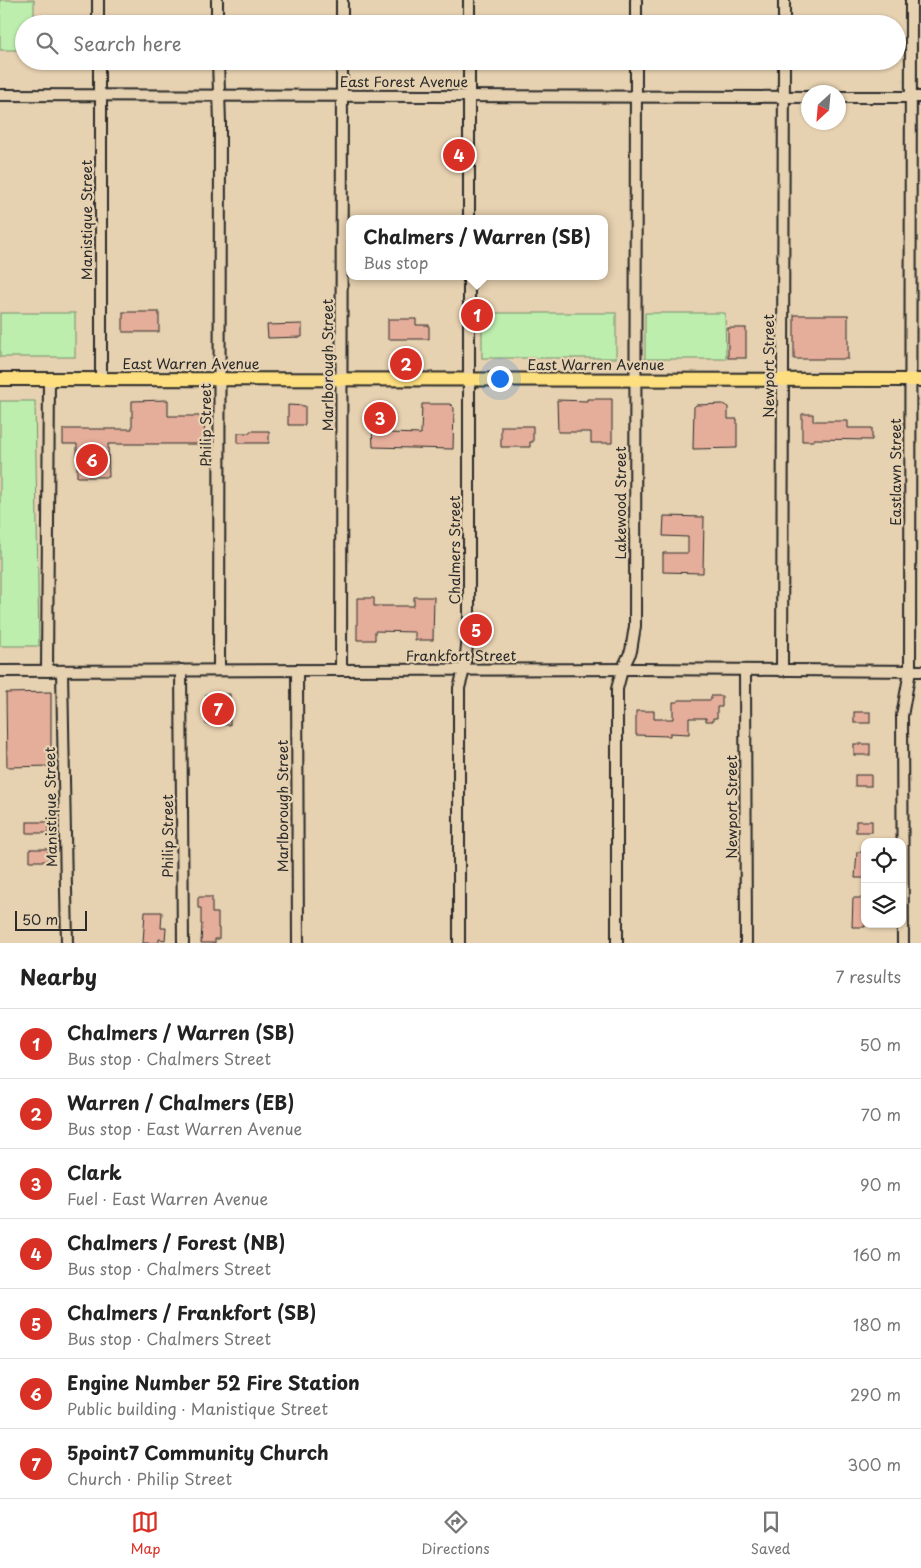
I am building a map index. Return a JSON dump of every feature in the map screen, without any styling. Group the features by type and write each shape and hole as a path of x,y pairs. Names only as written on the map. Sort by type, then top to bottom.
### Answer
{"main road":[{"name":"East Warren Avenue","path":"0,379 916,380"}],"street":[{"path":"98,0 98,15"},
{"path":"217,0 217,15"},
{"path":"342,0 342,15"},
{"path":"469,0 469,15"},
{"path":"636,0 636,15"},
{"path":"784,0 784,15"},
{"name":"Eastlawn Street","path":"903,943 902,716 910,671 916,380 916,97 911,0"},
{"name":"Manistique Street","path":"99,70 99,89 101,95 101,379"},
{"name":"Philip Street","path":"218,70 219,670"},
{"name":"Marlborough Street","path":"341,670 342,70"},
{"path":"469,215 470,70"},
{"name":"Lakewood Street","path":"617,943 617,689 622,670 631,651 634,626 636,70"},
{"name":"Newport Street","path":"782,671 784,70"},
{"name":"East Forest Avenue","path":"0,95 801,97"},
{"path":"846,97 916,97"},
{"name":"Chalmers Street","path":"458,943 460,688 464,670 468,630 469,280"},
{"path":"47,671 49,379"},
{"name":"Philip Street","path":"181,670 183,943"},
{"name":"Marlborough Street","path":"297,670 298,943"},
{"name":"Frankfort Street","path":"0,671 921,671"},
{"name":"Manistique Street","path":"62,671 67,943"},
{"name":"Newport Street","path":"745,671 746,943"}],"green space":[{"path":"0,0 34,0 34,15 15,15 15,50 0,50"},
{"path":"0,313 75,313 75,357 0,357"},
{"path":"482,313 616,313 616,358 482,358"},
{"path":"645,313 725,313 726,359 645,359"},
{"path":"0,401 35,401 39,646 0,646"}],"building":[{"path":"123,312 159,312 159,332 123,332"},
{"path":"794,315 848,315 848,359 794,359"},
{"path":"388,319 416,319 416,325 429,325 429,339 388,339"},
{"path":"302,324 302,337 268,338 267,325"},
{"path":"728,328 746,328 746,358 728,358"},
{"path":"587,399 612,399 612,443 591,443 591,432 558,432 557,400 587,401"},
{"path":"168,400 168,416 204,416 205,444 108,444 109,477 77,477 77,444 63,444 63,429 132,429 132,401"},
{"path":"422,404 450,404 454,408 453,449 373,447 371,407 389,407 389,433 421,434"},
{"path":"723,404 728,407 728,419 737,419 737,448 693,449 694,407 696,405"},
{"path":"288,405 305,406 305,425 288,425"},
{"path":"802,414 813,414 813,421 848,421 848,428 872,428 872,440 814,439 814,441 802,441"},
{"path":"501,426 533,426 533,442 530,442 530,447 501,447"},
{"path":"250,431 269,431 269,443 238,443 238,433 250,433"},
{"path":"664,516 704,517 703,573 663,572 663,553 688,553 688,537 663,536"},
{"path":"414,597 434,597 433,640 415,640 415,632 375,631 375,640 357,640 357,598 374,598 374,606 414,606"},
{"path":"51,692 51,766 7,767 6,693"},
{"path":"206,694 230,694 230,725 206,724"},
{"path":"711,696 722,696 722,707 717,707 717,718 713,718 713,721 706,721 706,718 689,718 689,734 670,733 670,736 636,735 636,711 654,711 654,719 673,719 673,702 678,702 678,700 711,700"},
{"path":"854,712 870,712 870,723 854,723"},
{"path":"854,744 870,744 870,755 854,755"},
{"path":"855,775 871,775 871,786 855,786"},
{"path":"856,821 872,821 872,832 856,832"},
{"path":"27,822 48,822 48,833 27,833"},
{"path":"30,849 48,849 48,861 30,861"},
{"path":"857,852 861,852 861,878 855,878"},
{"path":"198,897 212,897 212,913 218,913 219,939 215,939 215,943 201,943 201,908 198,908"},
{"path":"853,898 861,898 861,927 852,927"},
{"path":"145,912 162,912 161,928 166,928 165,940 159,939 159,943 143,943"}],"place":[{"name":"Chalmers / Forest (NB)","path":"459,155"},
{"name":"Chalmers / Warren (SB)","path":"477,315"},
{"name":"Warren / Chalmers (EB)","path":"406,364"},
{"name":"Clark","path":"380,418"},
{"name":"Engine Number 52 Fire Station","path":"92,460"},
{"name":"Chalmers / Frankfort (SB)","path":"476,630"},
{"name":"5point7 Community Church","path":"218,709"}]}
